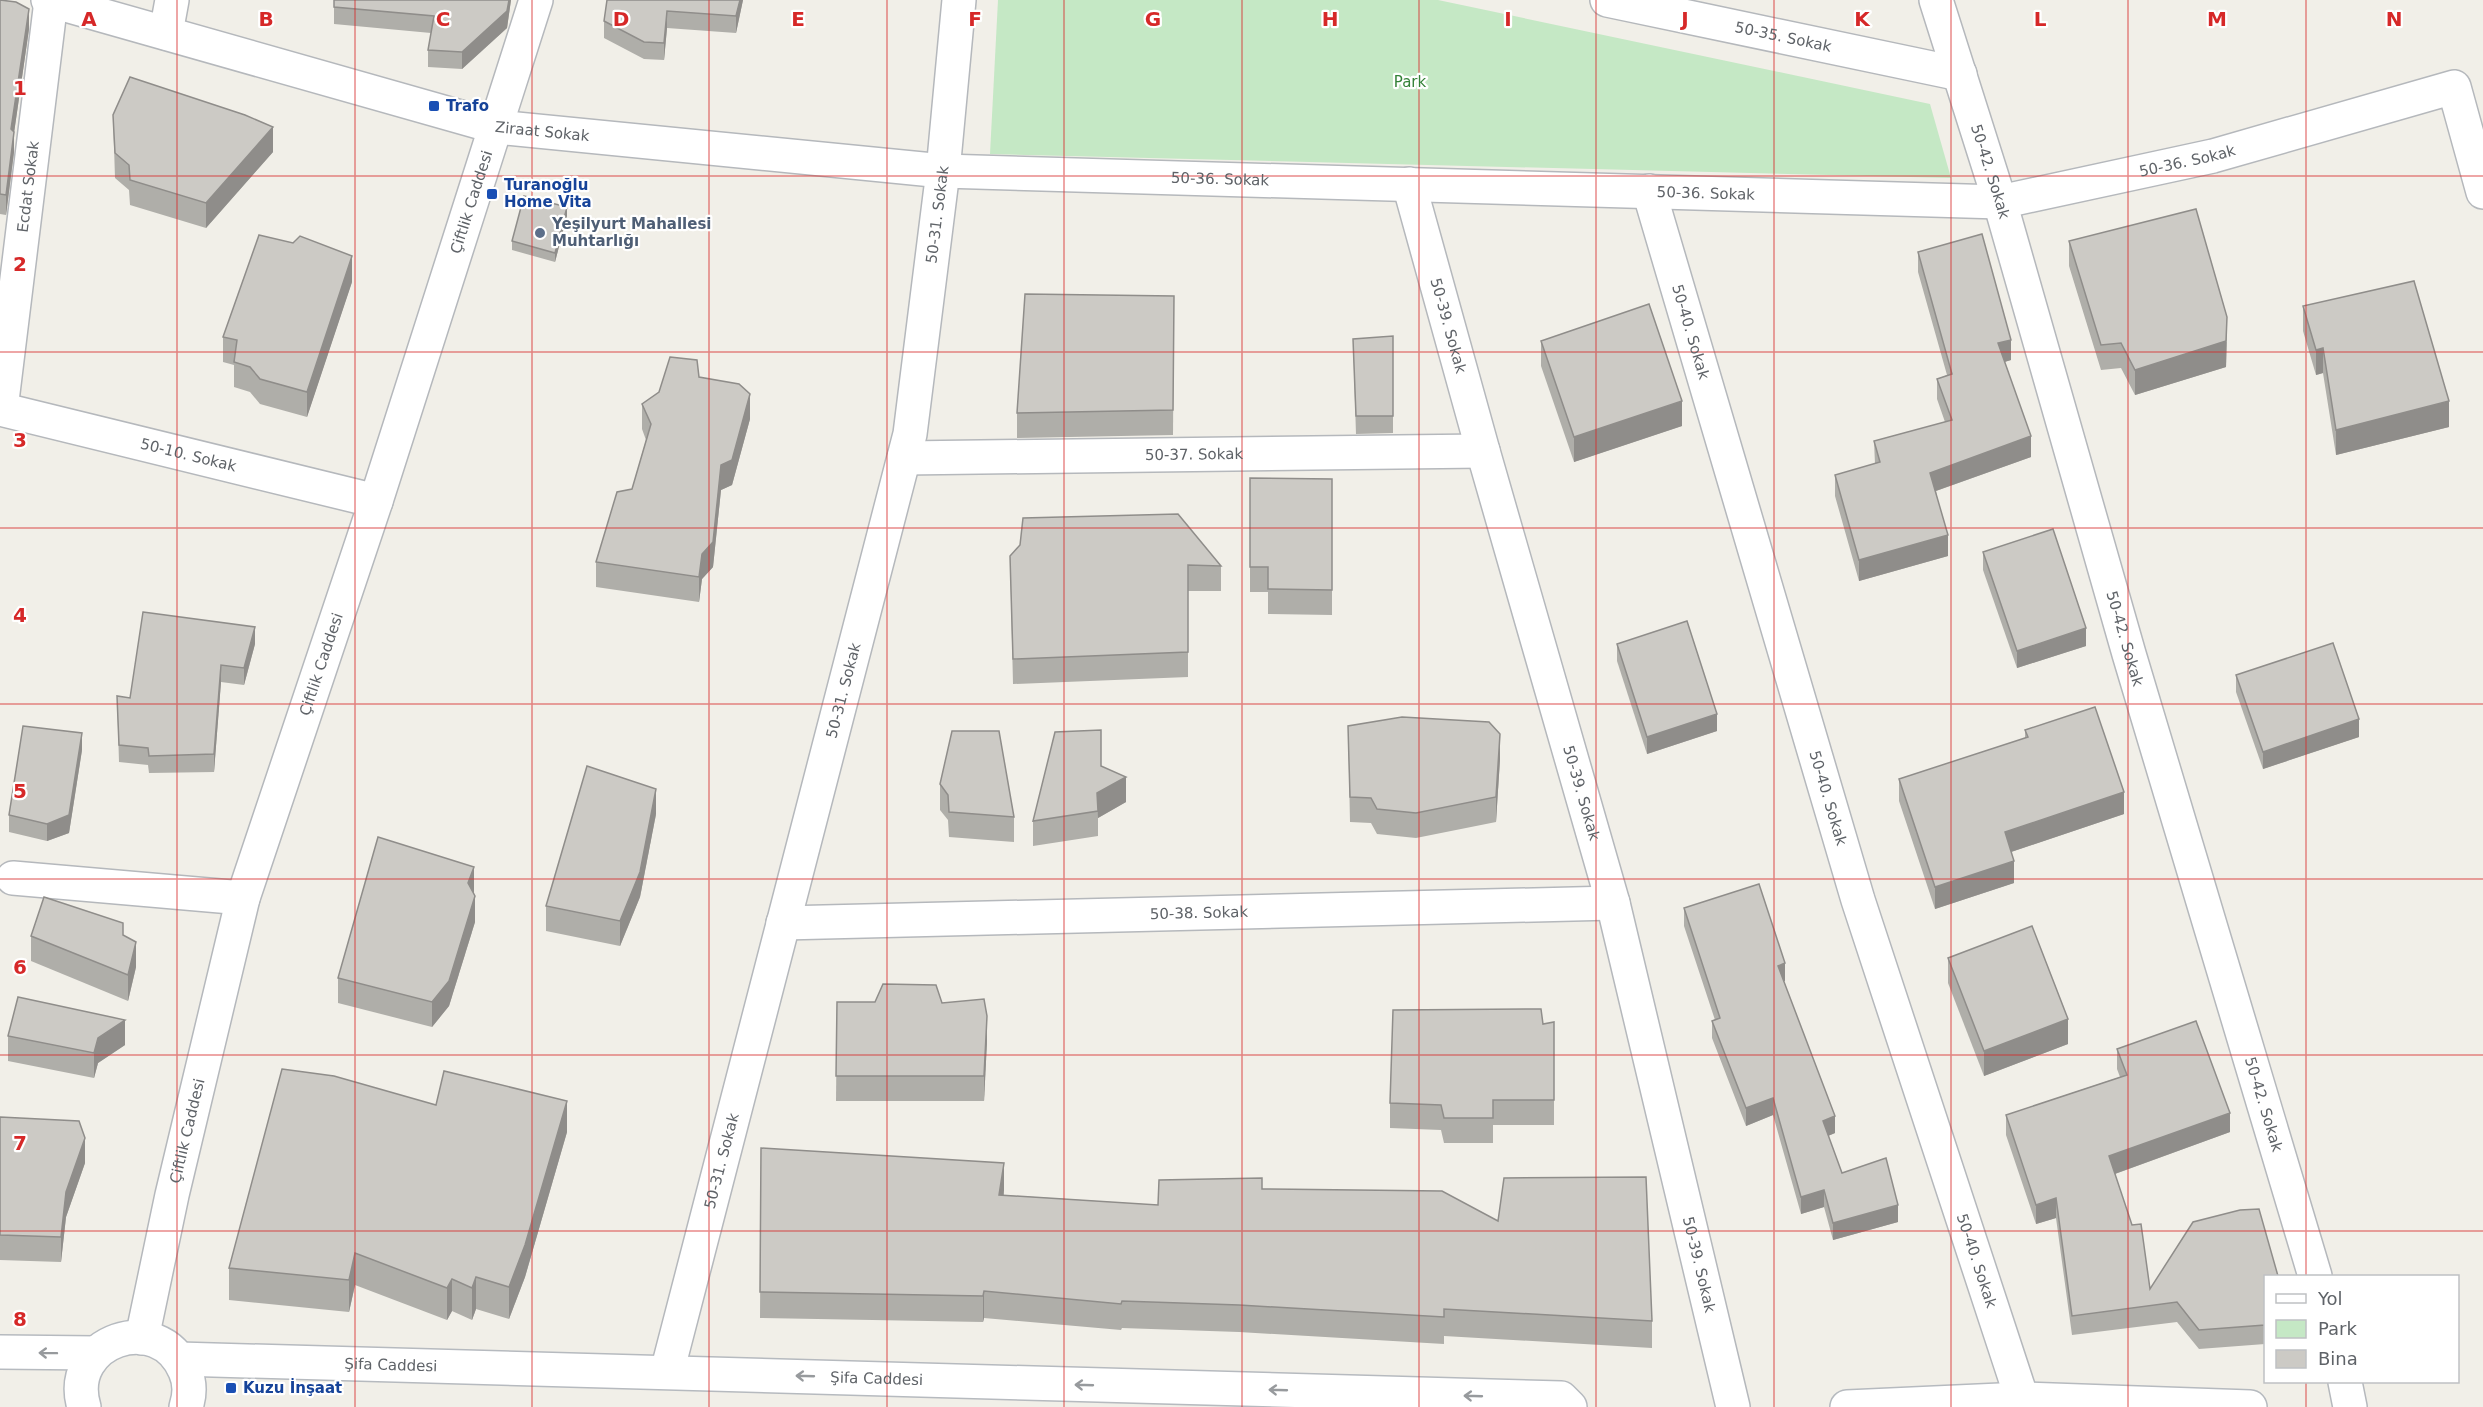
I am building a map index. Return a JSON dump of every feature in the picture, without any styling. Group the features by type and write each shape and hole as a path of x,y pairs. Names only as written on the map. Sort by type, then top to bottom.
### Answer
{"street":[{"path":"166,33 172,0"},
{"name":"Çiftlik Caddesi","path":"141,1338 172,1195 243,898 376,501 536,0"},
{"name":"50-31. Sokak","path":"666,1372 910,434 943,171 959,0"},
{"name":"50-35. Sokak","path":"1606,0 1960,74"},
{"name":"50-42. Sokak","path":"1936,0 2000,202 2129,654 2315,1275"},
{"name":"Ziraat Sokak","path":"50,1 496,127 943,171"},
{"name":"Ecdat Sokak","path":"0,409 50,1"},
{"name":"50-36. Sokak","path":"943,171 2000,202 2213,156 2454,87 2483,192"},
{"name":"50-39. Sokak","path":"1409,184 1483,452 1613,903 1733,1407"},
{"name":"50-40. Sokak","path":"1649,191 1858,900 2022,1399"},
{"name":"50-10. Sokak","path":"0,409 376,501"},
{"name":"50-37. Sokak","path":"904,458 1483,452"},
{"path":"13,878 243,898"},
{"name":"50-38. Sokak","path":"783,923 1613,903"},
{"path":"84,1407 81,1391 84,1373 96,1353 123,1338 141,1338 162,1344 179,1359 187,1375 189,1389 186,1407"},
{"path":"0,1352 96,1353"},
{"name":"Şifa Caddesi","path":"179,1359 1561,1398 1570,1407"},
{"path":"2345,1383 2350,1407"},
{"path":"1847,1407 2022,1399 2250,1407"}],"green space":[{"name":"Park","path":"998,0 1438,0 1930,104 1951,178 990,154"}],"building":[{"path":"0,0 16,2 29,9 11,129 14,132 6,195 0,194"},
{"path":"334,0 509,0 507,11 462,52 428,50 434,16 334,7"},
{"path":"607,0 740,0 736,16 667,11 664,43 644,42 604,21"},
{"path":"130,77 245,115 273,127 206,203 130,180 129,165 115,153 113,115"},
{"name":"Yeşilyurt Mahallesi Muhtarlığı","path":"524,196 567,207 555,253 512,241"},
{"path":"2196,209 2227,317 2226,341 2135,370 2121,343 2101,345 2069,241"},
{"path":"1982,234 2011,340 1998,343 2031,436 1930,473 1948,535 1859,560 1835,475 1880,462 1874,441 1952,420 1937,379 1952,374 1918,252"},
{"path":"259,235 293,243 300,236 352,256 307,392 260,379 250,367 234,362 237,340 223,337"},
{"path":"2414,281 2449,401 2336,430 2323,348 2316,350 2303,306"},
{"path":"1025,294 1174,296 1173,410 1017,413"},
{"path":"1649,304 1682,401 1574,437 1541,341"},
{"path":"1393,336 1393,416 1356,416 1353,339"},
{"path":"670,357 697,360 699,377 739,384 750,394 732,460 721,465 713,542 702,554 699,577 596,562 617,492 632,489 651,424 642,404 659,392"},
{"path":"1250,478 1332,479 1332,590 1268,589 1268,567 1250,567"},
{"path":"1178,514 1221,566 1188,565 1188,652 1013,659 1010,556 1020,545 1023,518"},
{"path":"2053,529 2086,628 2017,651 1983,552"},
{"path":"143,612 255,627 244,668 221,665 214,754 149,756 148,748 119,745 117,696 130,698"},
{"path":"1687,621 1717,714 1647,737 1617,644"},
{"path":"2333,643 2359,719 2263,752 2236,675"},
{"path":"2095,707 2124,792 2005,832 2014,861 1935,887 1899,779 2028,737 2025,730"},
{"path":"1402,717 1489,722 1500,734 1496,797 1416,813 1377,809 1371,798 1350,797 1348,726"},
{"path":"23,726 82,733 69,815 47,824 9,815"},
{"path":"1101,730 1101,766 1126,777 1097,793 1098,811 1033,821 1055,732"},
{"path":"952,731 999,731 1014,817 949,812 948,795 940,784"},
{"path":"587,766 656,789 640,872 620,921 546,906"},
{"path":"378,837 474,867 468,883 475,896 449,981 432,1002 338,978"},
{"path":"1759,884 1785,963 1778,966 1835,1116 1823,1121 1842,1173 1886,1158 1898,1205 1833,1223 1824,1190 1801,1197 1773,1098 1746,1108 1712,1021 1720,1018 1684,908"},
{"path":"44,897 123,923 123,935 136,942 128,975 31,936"},
{"path":"2032,926 2068,1019 1984,1051 1948,958"},
{"path":"883,984 936,985 942,1003 984,999 987,1016 984,1076 836,1076 837,1002 875,1002"},
{"path":"18,997 125,1020 98,1038 94,1053 8,1036"},
{"path":"1541,1009 1543,1024 1554,1022 1554,1100 1493,1100 1493,1118 1444,1118 1441,1105 1390,1103 1393,1010"},
{"path":"2196,1021 2230,1113 2109,1156 2132,1225 2141,1224 2150,1289 2193,1222 2240,1210 2259,1209 2278,1275 2264,1275 2264,1325 2199,1330 2177,1302 2072,1316 2056,1198 2036,1205 2006,1115 2127,1075 2117,1049"},
{"path":"282,1069 334,1076 436,1105 444,1071 567,1101 525,1245 509,1287 476,1277 472,1288 452,1279 447,1288 355,1253 349,1280 229,1268"},
{"path":"0,1117 79,1121 85,1138 66,1192 61,1237 0,1235"},
{"path":"761,1148 1004,1163 999,1195 1158,1205 1159,1180 1262,1178 1262,1189 1442,1191 1498,1221 1504,1178 1646,1177 1652,1321 1444,1309 1444,1317 1239,1305 1122,1301 1121,1304 984,1291 983,1296 760,1292"}],"place":[{"name":"Trafo","path":"434,106"},
{"name":"Turanoğlu Home Vita","path":"492,194"},
{"name":"Yeşilyurt Mahallesi Muhtarlığı","path":"540,233"},
{"name":"Kuzu İnşaat","path":"231,1388"}]}
